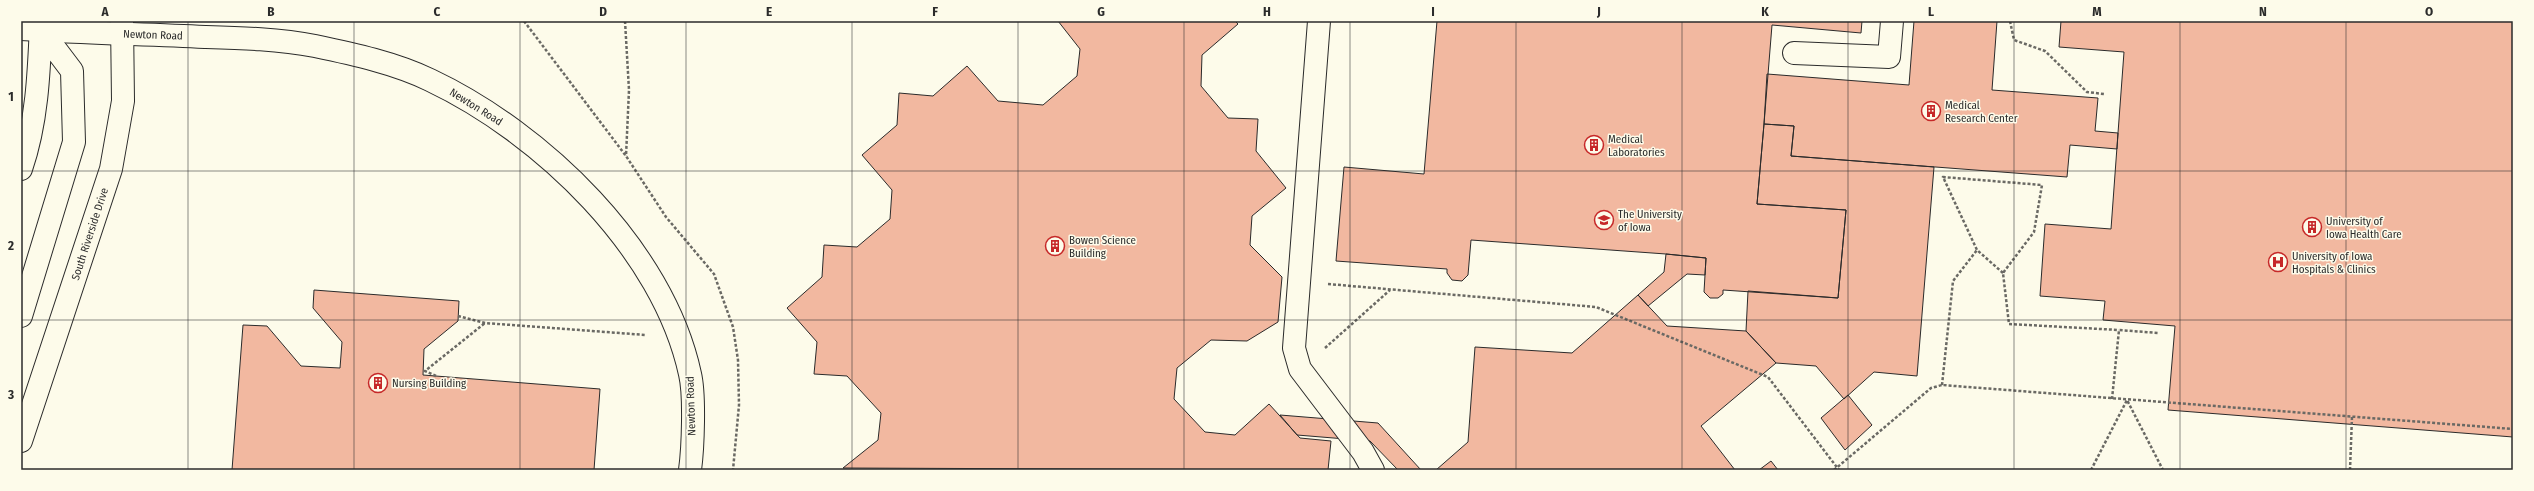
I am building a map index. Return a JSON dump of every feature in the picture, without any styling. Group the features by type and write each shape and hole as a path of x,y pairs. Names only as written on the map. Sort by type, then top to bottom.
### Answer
{"street":[{"path":"1318,21 1294,348 1300,369 1363,452 1372,470"},
{"path":"1794,53 1889,57 1892,21"},
{"path":"21,169 28,147 36,101 34,27"},
{"path":"21,316 74,142 72,71 34,27"},
{"name":"Newton Road","path":"34,27 122,27 313,45 368,58 429,79 485,111 534,145 586,193 630,246 667,306 680,337 691,376 692,453 690,470"},
{"name":"South Riverside Drive","path":"21,440 111,169 123,101 122,27"}],"path":[{"path":"524,21 626,156 666,217 714,274 733,327 738,360 739,405 733,470"},
{"path":"625,21 629,90 626,156"},
{"path":"2010,21 2014,40 2045,51 2087,92 2104,94"},
{"path":"2003,273 2034,232 2042,185 1942,177 1977,250 2003,273 2009,324 2159,333"},
{"path":"1942,385 1953,281 1977,250"},
{"path":"1298,282 1596,308 1768,377 1836,469 1931,388 1942,385 2513,429"},
{"path":"1300,369 1390,289"},
{"path":"458,316 485,323 680,337"},
{"path":"436,376 425,371 485,323"},
{"path":"2112,399 2119,330"},
{"path":"2090,470 2127,400"},
{"path":"2127,400 2163,470"},
{"path":"2350,470 2352,417"}],"building":[{"name":"Bowen Science Building","path":"1058,21 1235,21 1238,24 1202,55 1201,86 1228,118 1258,119 1256,151 1286,188 1252,216 1250,245 1282,277 1278,322 1247,341 1211,340 1177,368 1174,399 1205,432 1235,435 1269,404 1300,438 1331,441 1328,470 843,468 878,440 881,413 847,376 814,374 817,342 787,308 822,277 824,245 857,247 890,219 892,190 862,155 897,125 899,93 933,96 967,66 998,101 1043,105 1077,76 1080,49"},
{"name":"Medical Laboratories","path":"1437,21 1862,21 1861,33 1772,25 1757,204 1846,210 1838,298 1723,290 1723,294 1718,298 1710,298 1704,292 1706,258 1666,254 1471,240 1468,275 1462,281 1452,280 1447,273 1447,269 1336,261 1344,167 1424,174"},
{"name":"Medical Research Center","path":"1914,21 1997,21 1992,90 2098,98 2095,131 2118,133 2117,149 2070,145 2067,177 1791,156 1794,126 1764,124 1767,74 1909,85"},
{"name":"University of Iowa Hospitals & Clinics","path":"2061,21 2513,21 2513,437 2168,410 2175,326 2103,320 2105,301 2040,296 2045,224 2111,229 2124,52 2059,47"},
{"path":"1764,124 1794,126 1791,156 1934,167 1917,376 1874,372 1844,399 1816,366 1776,363 1746,331 1748,291 1838,298 1846,210 1757,204"},
{"path":"1666,254 1706,258 1705,275 1687,274 1648,306 1638,295 1664,272"},
{"name":"Nursing Building","path":"314,290 459,301 458,321 424,349 423,375 600,389 594,470 232,470 243,325 267,326 301,366 340,368 342,342 313,308"},
{"path":"1638,295 1667,326 1746,331 1776,363 1701,426 1735,470 1436,470 1468,442 1475,347 1572,353"},
{"path":"1848,395 1872,425 1845,450 1821,418"},
{"path":"1280,415 1378,423 1421,470 1398,470 1370,441 1297,435"},
{"path":"1771,461 1778,470 1759,470"}],"place":[{"name":"Medical Research Center","path":"1931,111"},
{"name":"Medical Laboratories","path":"1594,145"},
{"name":"The University of Iowa","path":"1604,220"},
{"name":"University of Iowa Health Care","path":"2312,227"},
{"name":"Bowen Science Building","path":"1055,246"},
{"name":"University of Iowa Hospitals & Clinics","path":"2278,262"},
{"name":"Nursing Building","path":"378,383"}]}
